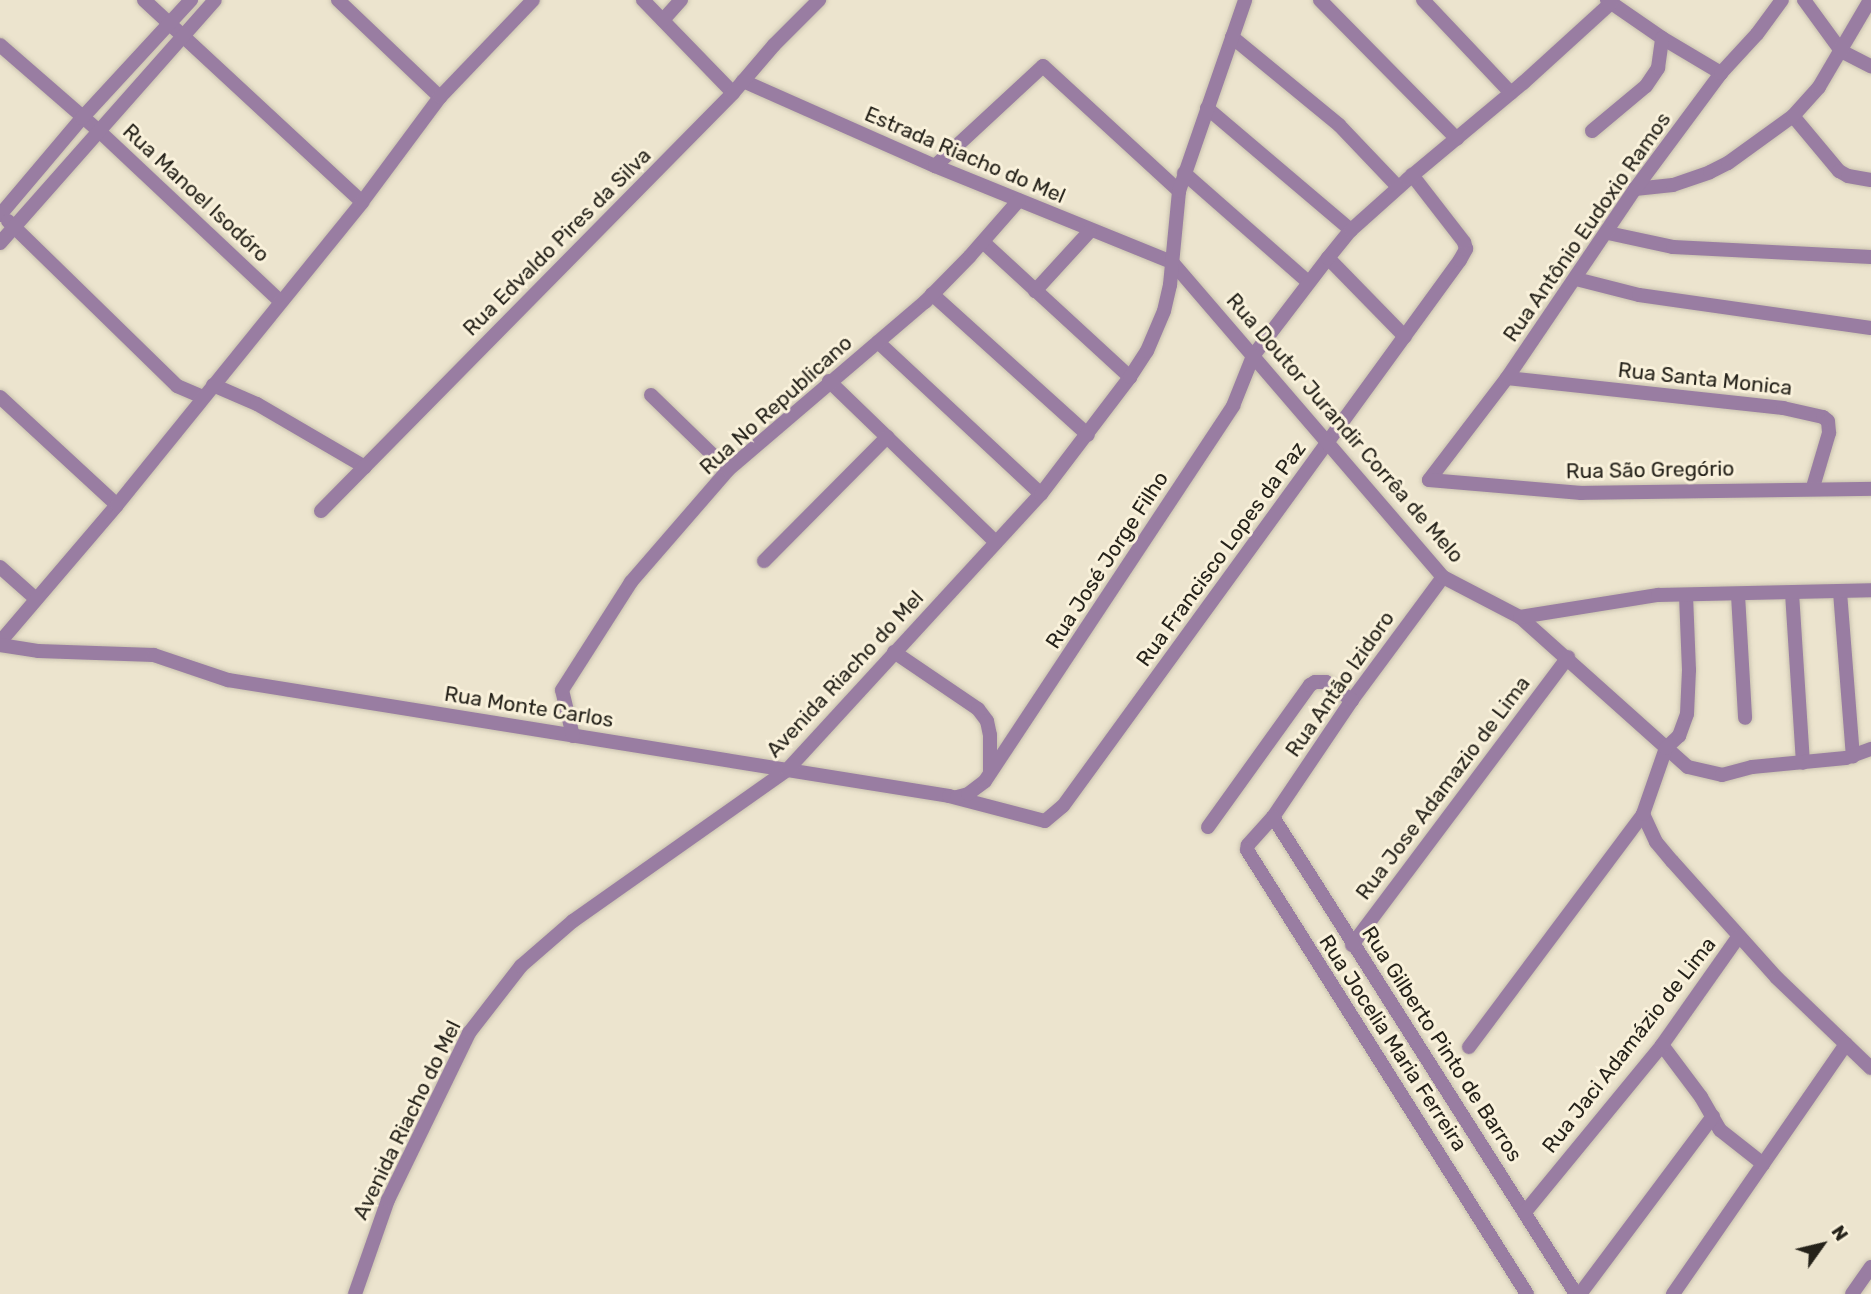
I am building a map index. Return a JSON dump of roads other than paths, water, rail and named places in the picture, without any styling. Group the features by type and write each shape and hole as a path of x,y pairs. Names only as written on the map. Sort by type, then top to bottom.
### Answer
{"street":[{"path":"144,0 362,202"},
{"path":"191,0 82,118 0,214 177,386 203,397"},
{"path":"0,243 215,0"},
{"path":"338,0 440,97"},
{"path":"643,0 733,93"},
{"path":"663,20 681,0"},
{"name":"Rua Edvaldo Pires da Silva","path":"321,511 733,93 774,45 819,0"},
{"name":"Avenida Riacho do Mel","path":"355,1294 388,1200 469,1033 521,966 573,921 787,770 1041,494 1130,377 1147,351 1164,311 1179,191 1245,0"},
{"path":"1320,0 1457,139"},
{"path":"1423,0 1511,93"},
{"name":"Rua Antônio Eudoxio Ramos","path":"1429,480 1507,378 1608,233 1635,189 1721,73 1757,34 1782,0"},
{"path":"1804,0 1842,51 1870,65"},
{"path":"1635,189 1673,185 1710,172 1728,163 1793,117 1809,100 1842,51 1870,0"},
{"path":"0,643 117,505 280,300 362,202 440,97 528,1"},
{"path":"1609,1 1661,38 1721,73"},
{"name":"Rua José Jorge Filho","path":"954,797 968,794 988,777 1219,428 1245,382 1254,356 1308,282 1351,230 1412,175 1511,93 1609,1"},
{"path":"1232,37 1339,125 1398,187"},
{"path":"1592,131 1646,86 1658,68 1661,38"},
{"name":"Rua Manoel Isodóro","path":"0,45 99,131 280,300"},
{"path":"935,166 1043,66 1179,191"},
{"name":"Estrada Riacho do Mel","path":"743,81 935,166 1172,262"},
{"path":"1207,108 1351,230"},
{"path":"1793,117 1839,171 1848,176 1871,180"},
{"path":"1184,173 1308,282"},
{"name":"Rua Francisco Lopes da Paz","path":"1051,819 1460,260 1466,246 1412,175"},
{"name":"Rua No Republicano","path":"573,736 562,690 631,582 728,470 932,294 984,242 1019,200"},
{"path":"1035,290 1090,231"},
{"path":"1608,233 1646,244 1673,247 1871,257"},
{"path":"984,242 1130,377"},
{"path":"1328,258 1405,337"},
{"name":"Rua Doutor Jurandir Corrêa de Melo","path":"1172,262 1443,577 1520,617 1568,657 1688,767 1722,775 1752,767 1853,756 1871,750"},
{"path":"1576,279 1639,295 1871,328"},
{"path":"932,294 1088,435"},
{"path":"878,342 1041,494"},
{"name":"Rua Santa Monica","path":"1507,378 1783,408 1823,416 1828,421 1829,433 1813,487"},
{"path":"829,381 996,542"},
{"path":"213,385 257,404 365,467"},
{"path":"651,395 728,470"},
{"path":"0,397 117,505"},
{"path":"764,561 887,437"},
{"name":"Rua São Gregório","path":"1429,480 1581,493 1813,487 1871,489"},
{"path":"0,567 36,599"},
{"name":"Rua Antão Izidoro","path":"1273,817 1352,700 1443,577"},
{"path":"1520,617 1635,597 1871,590"},
{"path":"1840,592 1853,756"},
{"path":"1792,593 1804,763"},
{"path":"1468,1047 1643,814 1666,748 1679,736 1684,726 1689,696 1686,594"},
{"path":"1738,595 1745,718"},
{"name":"Rua Monte Carlos","path":"0,643 38,651 154,656 228,680 954,797 1040,821 1051,819"},
{"path":"894,652 978,709 987,721 990,735 988,806"},
{"name":"Rua Jose Adamazio de Lima","path":"1352,945 1568,657"},
{"path":"1208,827 1310,685 1320,680 1326,682 1352,700"},
{"path":"1643,814 1656,842 1740,936 1871,1068"},
{"name":"Rua Gilberto Pinto de Barros","path":"1273,817 1352,945 1578,1294"},
{"name":"Rua Jocelia Maria Ferreira","path":"1273,817 1248,845 1253,862 1527,1294"},
{"name":"Rua Jaci Adamázio de Lima","path":"1525,1212 1662,1045 1740,936"},
{"path":"1672,1294 1846,1044"},
{"path":"1662,1045 1726,1136 1763,1164"},
{"path":"1578,1294 1713,1116"},
{"path":"1852,1294 1871,1266"}]}
